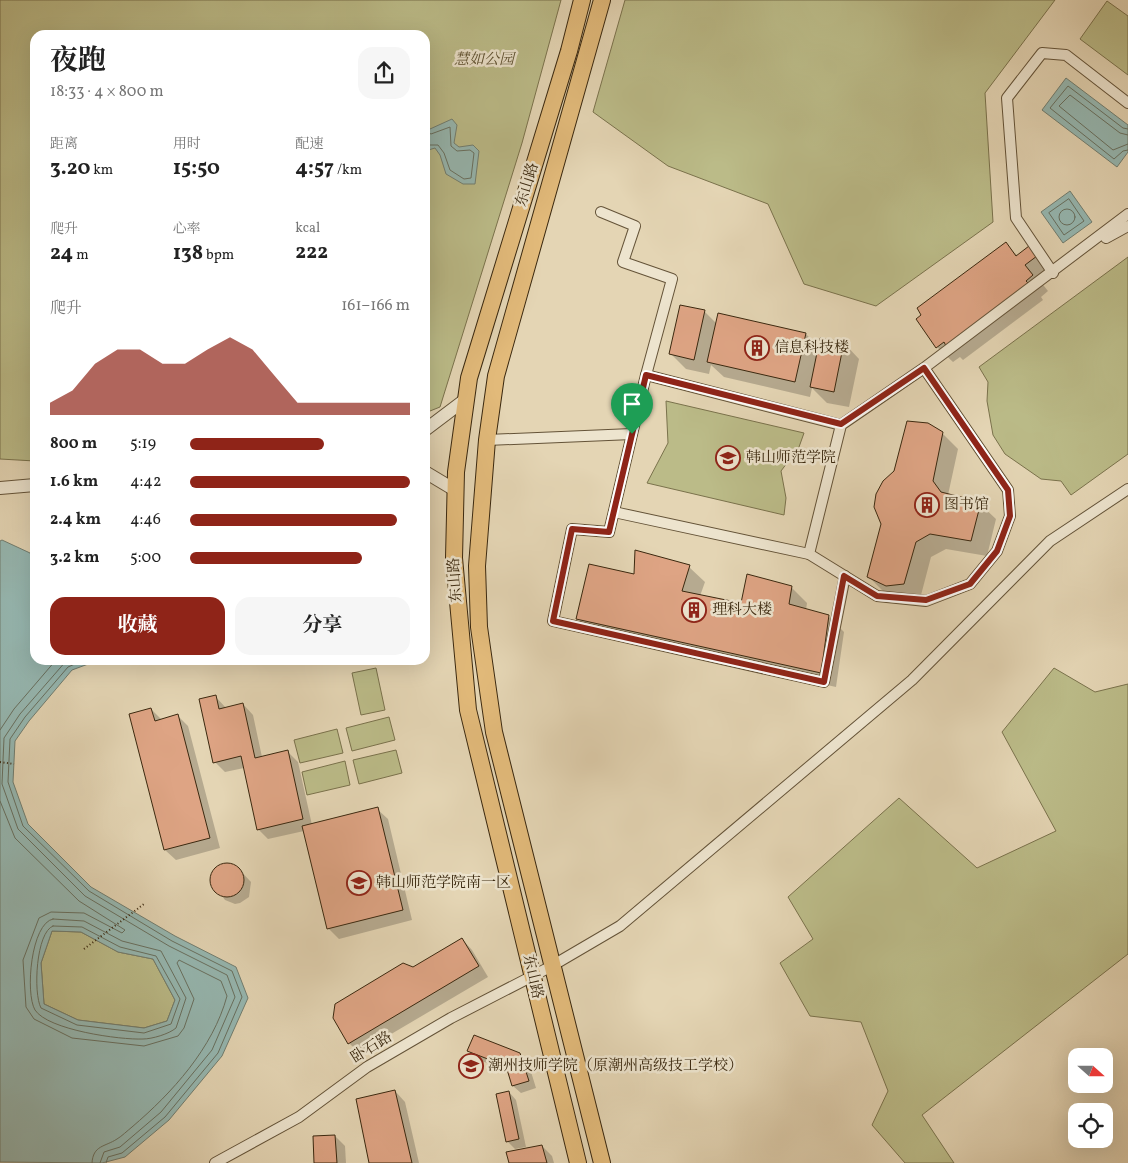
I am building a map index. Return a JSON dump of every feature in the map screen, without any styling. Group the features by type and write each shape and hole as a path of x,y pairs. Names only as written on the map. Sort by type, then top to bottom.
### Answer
{"main road":[{"name":"东山路","path":"578,1163 468,710 454,558 455,490 469,378 569,51 582,0"},
{"name":"东山路","path":"602,0 496,376 487,440 477,566 480,627 494,732 517,820 550,966 602,1163"}],"street":[{"path":"1053,273 1016,218 1007,98 1042,53 1066,55 1128,103"},
{"path":"600,212 635,226 623,262 672,279 646,375 609,532 572,529 553,621 824,682 844,576"},
{"path":"809,554 841,424 924,368 1053,273 1128,214"},
{"path":"1082,250 1128,226"},
{"path":"614,512 809,554 877,596 926,600 970,584 997,551 1010,516 1008,490 924,368"},
{"path":"646,375 841,424"},
{"path":"430,426 466,399"},
{"path":"487,440 632,434"},
{"path":"430,475 455,490"},
{"path":"0,488 30,485"},
{"name":"卧石路","path":"215,1163 300,1117 367,1066 620,926 912,680 1050,541 1128,489"}],"path":[{"path":"0,762 14,764"},
{"path":"84,949 144,904"}],"green space":[{"name":"慧如公园","path":"0,0 561,0 522,143 440,407 430,411 430,30 30,30 30,461 0,459"},
{"path":"625,0 1055,0 985,93 993,222 876,306 804,284 768,204 668,166 593,112"},
{"path":"1107,1 1128,16 1128,75 1080,39"},
{"path":"1128,257 1128,454 1071,495 1061,481 1041,479 1005,454 993,435 987,401 988,382 979,367"},
{"path":"666,401 804,433 799,447 781,471 786,498 784,515 647,483 668,443"},
{"path":"376,668 385,710 361,715 352,673"},
{"path":"1054,668 1095,692 1128,684 1128,954 922,1115 954,1163 905,1163 872,1125 888,1091 861,1022 810,1016 780,963 813,939 788,897 899,798 977,868 1056,831 1002,732"},
{"path":"389,717 395,740 352,751 346,728"},
{"path":"337,729 343,753 300,763 294,740"},
{"path":"396,750 402,773 359,784 353,760"},
{"path":"345,761 350,785 307,795 302,772"},
{"path":"52,931 81,932 118,952 153,959 175,1000 167,1021 144,1028 78,1020 44,1004 41,963"}],"water":[{"path":"1066,78 1128,125 1128,152 1117,167 1042,110"},
{"path":"452,119 457,125 454,143 459,147 473,145 479,151 475,184 463,184 446,174 440,155 435,148 430,150 430,129"},
{"path":"1070,191 1092,222 1063,243 1041,212"},
{"path":"2,540 30,553 30,665 86,665 72,670 29,721 15,741 13,782 28,824 91,887 175,936 236,967 248,998 222,1056 169,1120 125,1157 102,1163 0,1162 0,541","holes":["52,931 81,932 118,952 153,959 175,1000 167,1021 144,1028 78,1020 44,1004 41,963"]}],"building":[{"path":"1006,242 1016,256 1029,246 1037,256 1025,265 1033,275 1026,281 1029,284 946,346 944,342 936,348 916,319 921,315 917,308"},
{"path":"680,305 705,310 694,360 669,354"},
{"name":"信息科技楼","path":"718,313 806,333 795,382 707,362"},
{"path":"820,338 844,342 834,392 810,387"},
{"name":"图书馆","path":"907,421 928,423 943,432 933,481 941,492 981,502 971,541 930,534 916,542 904,584 886,586 867,577 881,524 874,507 876,494 883,481 894,471"},
{"name":"理科大楼","path":"635,550 690,565 682,591 741,603 747,574 792,586 789,604 829,615 821,673 576,619 589,564 634,574"},
{"path":"216,695 219,709 243,703 255,758 288,750 303,819 257,830 241,756 213,763 199,699"},
{"path":"151,708 155,721 178,714 210,838 164,850 129,714"},
{"path":"378,807 403,910 327,929 302,826"},
{"path":"227,863 234,864 239,868 243,873 243,887 239,892 234,896 227,897 220,896 215,892 211,887 210,880 211,873 215,868 220,864"},
{"path":"462,938 479,966 348,1044 333,1018 335,1004 403,963 413,967"},
{"path":"474,1035 520,1053 529,1081 512,1086 506,1066 467,1051"},
{"path":"395,1090 412,1163 369,1163 356,1099"},
{"path":"509,1091 519,1139 506,1142 496,1094"},
{"path":"335,1135 337,1163 314,1163 313,1136"},
{"path":"542,1145 547,1163 509,1163 506,1152"}],"place":[{"name":"信息科技楼","path":"757,348"},
{"name":"韩山师范学院","path":"728,458"},
{"name":"图书馆","path":"927,505"},
{"name":"理科大楼","path":"694,610"},
{"name":"韩山师范学院南一区","path":"359,883"},
{"name":"潮州技师学院（原潮州高级技工学校）","path":"471,1066"}],"route":[{"path":"924,368 1008,490 1010,516 997,551 970,584 926,600 877,596 844,576 824,682 553,621 572,529 609,532 632,434 646,375 841,424 924,368"}]}
